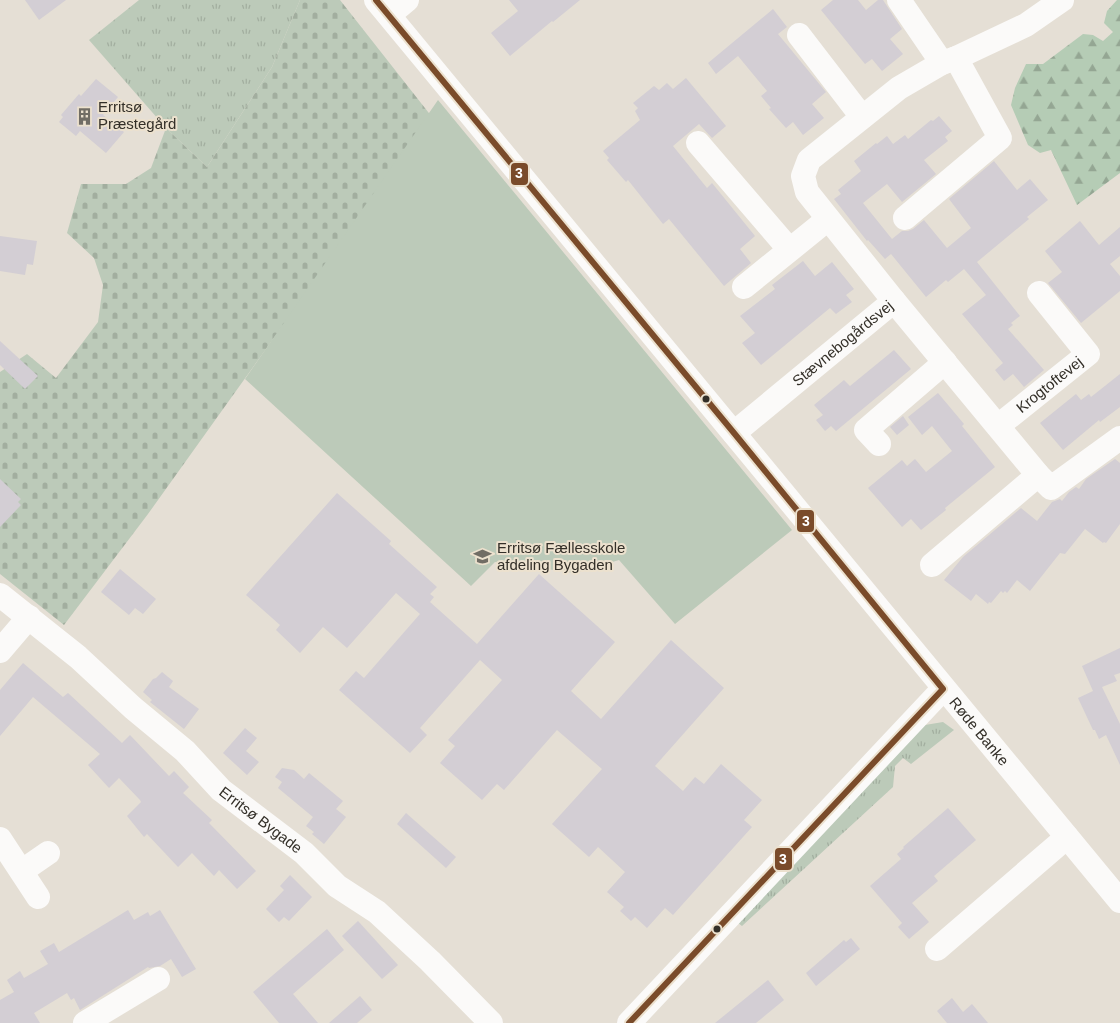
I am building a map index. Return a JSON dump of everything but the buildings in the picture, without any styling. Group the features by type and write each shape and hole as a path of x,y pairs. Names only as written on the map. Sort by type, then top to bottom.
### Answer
{"street":[{"path":"382,8 407,0"},
{"path":"899,0 949,60 1000,138 906,218"},
{"name":"Stævnebogårdsvej","path":"734,433 894,301 807,192 803,176 809,160 899,88 949,60 1026,25 1062,0"},
{"name":"Røde Banke","path":"382,8 1120,901"},
{"path":"799,35 862,118"},
{"path":"698,143 789,249"},
{"path":"744,287 828,219"},
{"name":"Krogtoftevej","path":"998,426 1088,354 1039,293"},
{"path":"894,301 1038,475 1051,488 1120,438"},
{"path":"879,444 866,430 945,362"},
{"path":"932,564 1038,475"},
{"name":"Erritsø Bygade","path":"0,594 78,657 133,708 184,751 221,790 304,853 337,886 377,912 430,961 491,1023"},
{"path":"0,651 29,617"},
{"path":"629,1023 943,689"},
{"path":"937,949 1067,837"},
{"path":"0,838 38,897"},
{"path":"22,871 48,853"},
{"path":"85,1023 158,978"}],"green space":[{"path":"139,0 300,0 272,67 207,167 166,128 89,40"},
{"path":"300,0 340,0 432,117 148,514 64,625 0,574 0,372 27,354 56,378 98,322 103,285 94,258 67,233 81,184 126,184 151,168 166,128 207,167 272,67"},
{"path":"1117,0 1120,0 1120,173 1077,205 1051,150 1040,153 1028,145 1011,105 1015,88 1026,64 1043,64 1083,34 1093,35 1103,41 1113,32 1104,23 1107,11"},
{"path":"438,100 792,530 675,624 619,560 575,573 495,562 471,586 245,379"},
{"path":"943,722 954,730 911,764 903,758 895,766 893,787 742,926 738,923 925,725"}],"transit line":[{"name":"3","path":"376,0 943,689 629,1023"}],"place":[{"name":"Erritsø Præstegård","path":"84,116"},
{"name":"Erritsø Fællesskole afdeling Bygaden","path":"483,557"}]}
